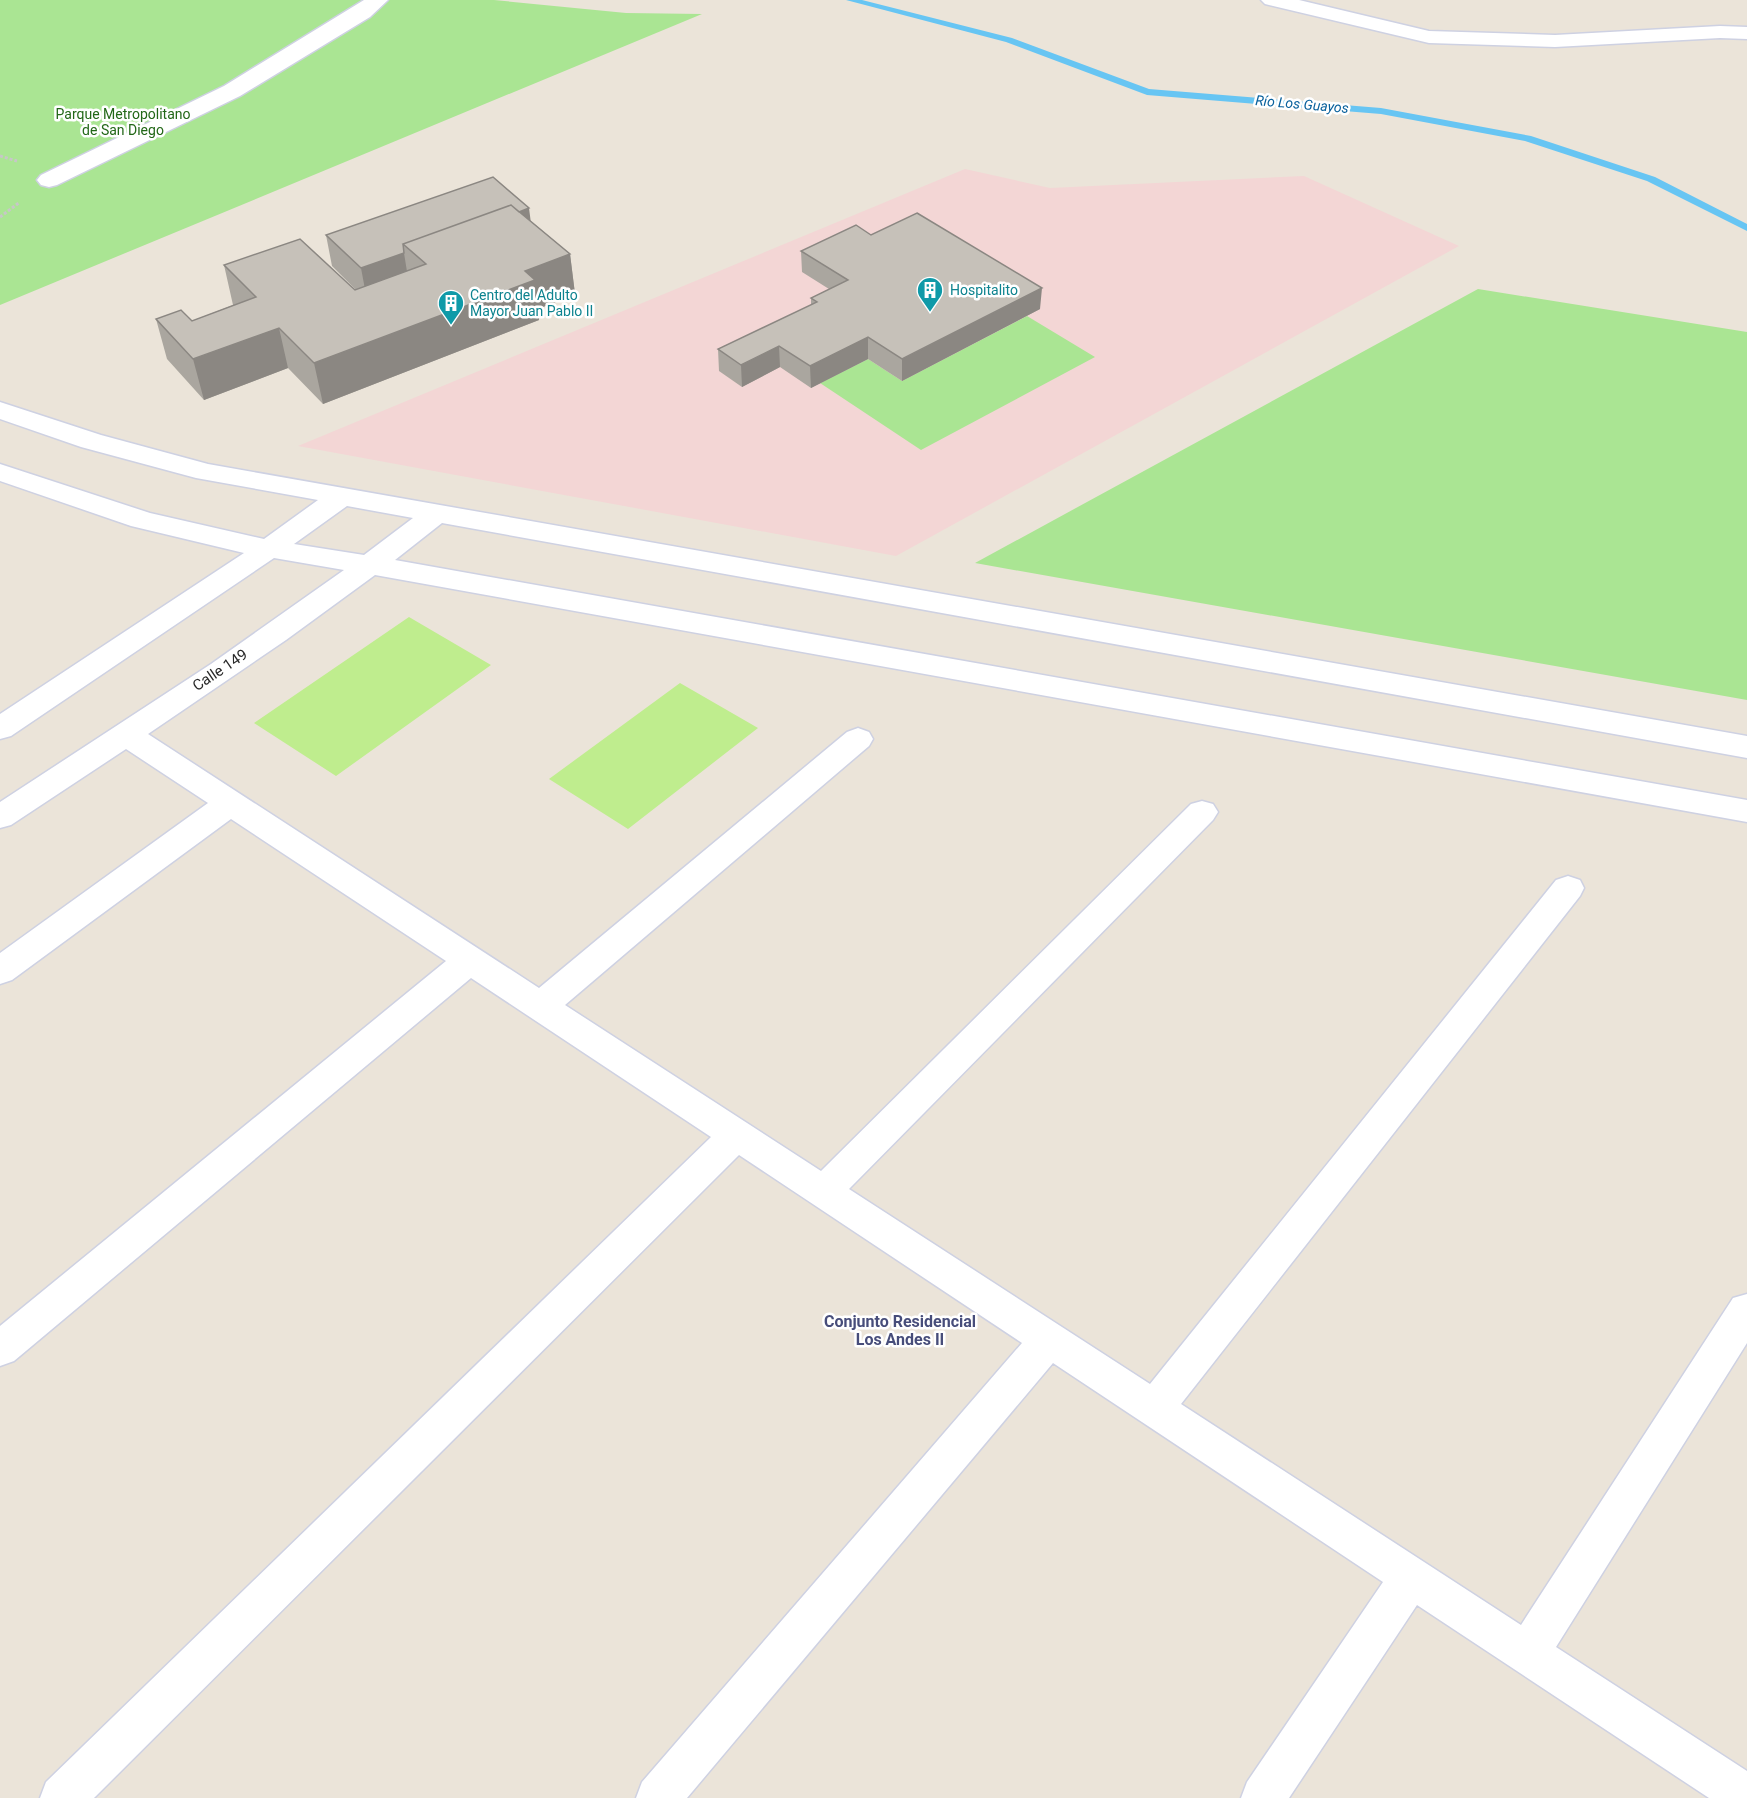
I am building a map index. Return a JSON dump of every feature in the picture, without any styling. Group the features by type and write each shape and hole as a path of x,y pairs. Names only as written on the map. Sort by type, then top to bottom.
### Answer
{"street":[{"path":"1272,0 1429,37 1555,41 1720,32 1747,33"},
{"path":"49,180 232,90 369,6"},
{"path":"0,410 91,441 206,472 1747,747"},
{"path":"0,471 100,507 161,525 269,550 372,565 1747,811"},
{"path":"0,729 269,550 342,496"},
{"name":"Calle 149","path":"0,818 372,565 435,514"},
{"path":"125,734 1747,1797"},
{"path":"540,1006 858,739"},
{"path":"0,971 230,804"},
{"path":"823,1192 1202,813"},
{"path":"1154,1409 1568,888"},
{"path":"0,1349 469,961"},
{"path":"62,1798 736,1135"},
{"path":"1527,1654 1747,1310"},
{"path":"658,1798 1049,1340"},
{"path":"1263,1798 1412,1577"}],"shaded area":[{"path":"965,169 1050,188 1304,176 1459,246 896,556 298,446"}],"green space":[{"name":"Parque Metropolitano de San Diego","path":"0,0 494,0 626,13 702,14 0,305"},
{"path":"1478,289 1747,332 1747,700 975,563"},
{"path":"1027,316 1095,357 921,450 820,383 868,359 902,381"},
{"path":"409,617 491,665 336,776 254,723"},
{"path":"680,683 758,728 628,829 549,779"}],"building":[{"path":"493,177 529,208 519,212 511,205 403,244 404,253 361,268 326,235"},
{"path":"511,205 570,254 525,271 535,280 314,363 279,328 193,359 156,319 181,310 192,321 256,297 224,265 300,239 355,290 426,264 403,244"},
{"name":"Hospitalito","path":"917,213 1042,288 902,359 868,337 810,366 779,346 741,365 718,349 817,302 811,298 848,280 801,251 856,225 871,235"}],"waterway":[{"name":"Río Los Guayos","path":"851,0 1009,40 1147,92 1381,111 1527,138 1651,179 1747,228"}],"place":[{"name":"Hospitalito","path":"930,313"},
{"name":"Centro del Adulto Mayor Juan Pablo II","path":"451,326"}],"district":[{"name":"Conjunto Residencial Los Andes II","path":"900,1330"}]}
